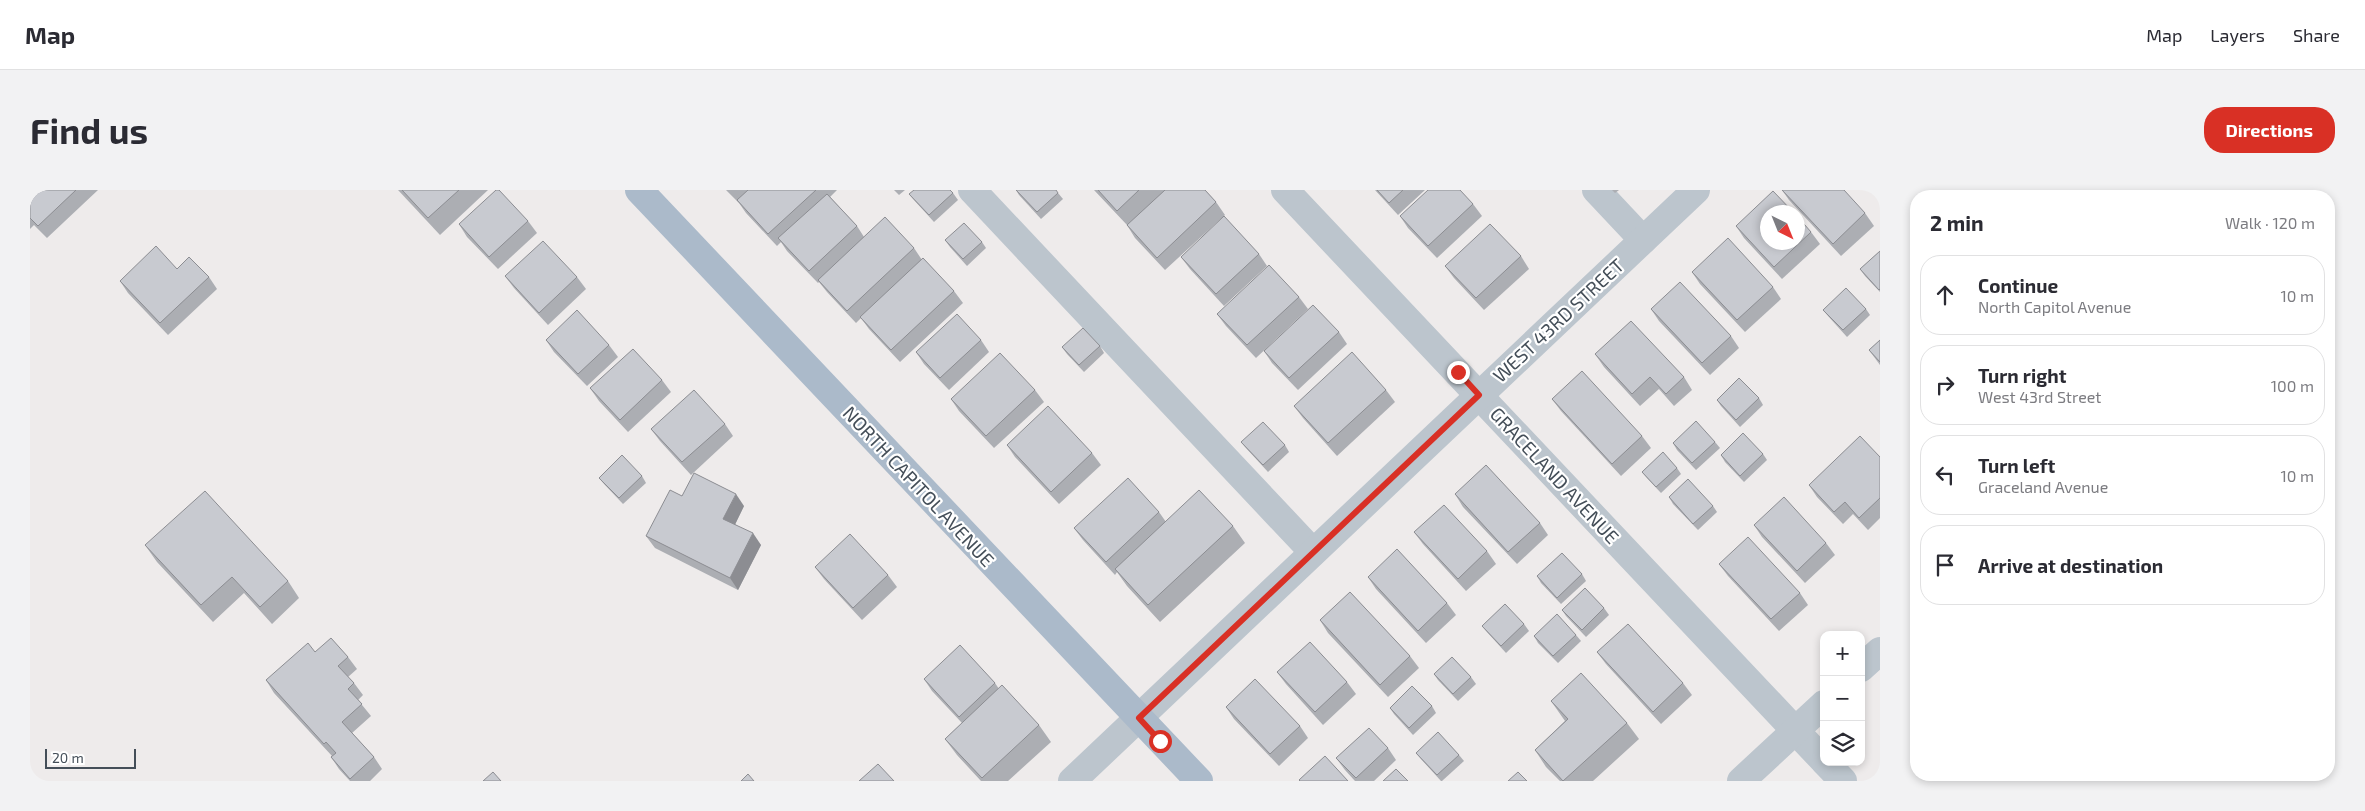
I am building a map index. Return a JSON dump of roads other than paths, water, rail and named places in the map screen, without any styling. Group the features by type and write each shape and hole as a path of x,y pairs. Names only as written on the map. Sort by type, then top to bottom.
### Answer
{"main road":[{"name":"NORTH CAPITOL AVENUE","path":"638,190 1199,781"}],"street":[{"path":"972,190 1313,552"},
{"name":"GRACELAND AVENUE","path":"1285,190 1820,757"},
{"path":"1596,190 1643,240"},
{"name":"WEST 43RD STREET","path":"1072,781 1696,190"},
{"path":"1865,664 1880,651"},
{"path":"1741,781 1820,708"},
{"name":"GRACELAND AVENUE","path":"1829,766 1843,781"}]}
